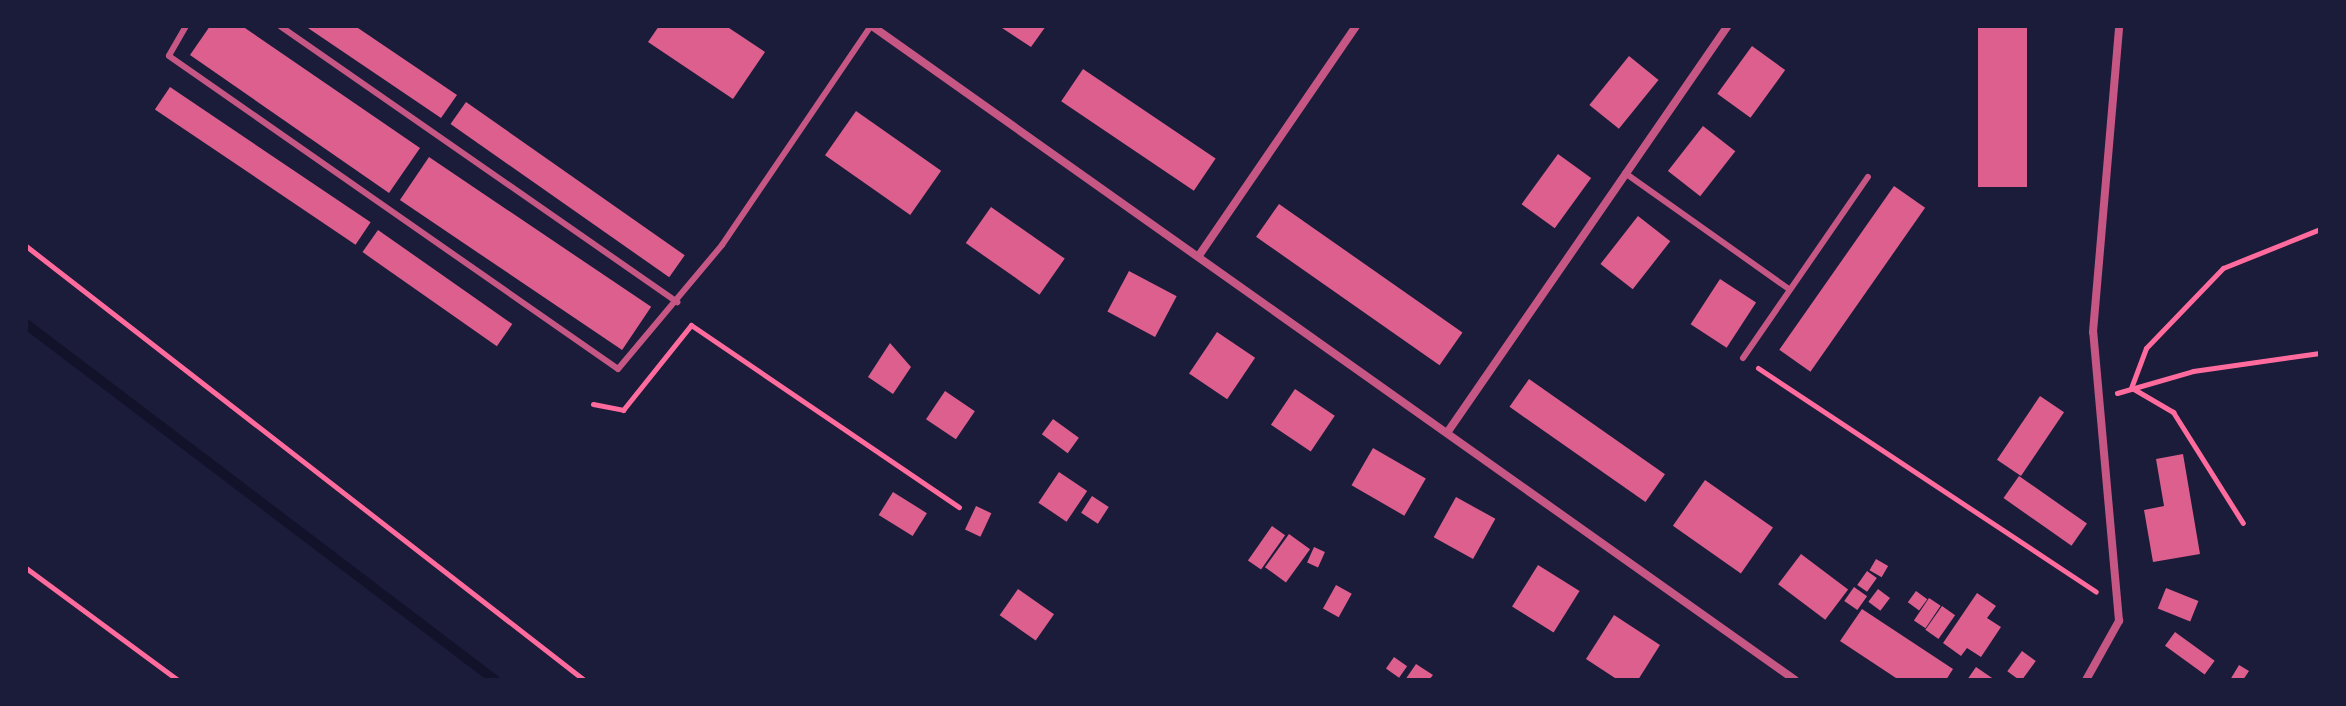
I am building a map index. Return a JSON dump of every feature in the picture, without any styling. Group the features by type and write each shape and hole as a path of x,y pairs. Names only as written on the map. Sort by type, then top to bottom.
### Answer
{"street":[{"path":"871,26 1449,430 1795,680"},
{"path":"1200,254 1356,26"},
{"path":"1449,430 1728,26"},
{"path":"2086,680 2114,639 2117,606 2093,402 2093,332 2119,26"}],"lane":[{"path":"186,26 169,56 618,369 677,302 871,26"},
{"path":"280,26 677,302"},
{"path":"1625,173 1789,289"},
{"path":"1743,358 1868,177"}],"path":[{"path":"2131,388 2146,348 2223,268 2320,229"},
{"path":"26,246 584,680"},
{"path":"593,404 623,410 691,325 959,507"},
{"path":"2131,388 2320,353"},
{"path":"1743,358 2117,606"},
{"path":"2131,388 2173,412 2243,523"},
{"path":"26,568 178,680"}],"building":[{"path":"210,26 242,26 420,148 389,193 190,55"},
{"path":"305,26 355,26 457,95 441,118"},
{"path":"659,26 726,26 765,52 733,99 648,42"},
{"path":"999,26 1046,26 1031,47"},
{"path":"1978,26 2027,26 2027,187 1978,187"},
{"path":"1752,46 1785,70 1750,118 1717,94"},
{"path":"1629,56 1659,80 1619,129 1589,105"},
{"path":"1083,69 1216,158 1194,191 1061,101"},
{"path":"170,87 371,222 356,245 155,109"},
{"path":"466,102 685,255 669,277 451,124"},
{"path":"856,111 941,171 910,215 825,155"},
{"path":"1703,126 1735,151 1700,196 1668,171"},
{"path":"1558,154 1591,178 1555,228 1522,204"},
{"path":"429,157 651,307 622,350 400,200"},
{"path":"1894,186 1925,208 1810,372 1779,350"},
{"path":"1279,204 1462,332 1440,365 1256,237"},
{"path":"991,207 1065,259 1039,295 966,243"},
{"path":"1638,216 1670,241 1633,289 1600,264"},
{"path":"378,230 512,324 497,346 363,252"},
{"path":"1129,271 1177,296 1155,337 1107,312"},
{"path":"1720,279 1756,302 1727,348 1691,324"},
{"path":"1217,332 1255,358 1227,399 1189,373"},
{"path":"890,343 911,367 893,394 868,377"},
{"path":"1529,379 1665,474 1645,502 1509,407"},
{"path":"1295,389 1335,416 1311,451 1271,425"},
{"path":"945,391 975,411 956,439 926,419"},
{"path":"2040,396 2064,412 2021,476 1997,460"},
{"path":"1053,419 1079,438 1068,453 1042,434"},
{"path":"1373,448 1426,478 1404,516 1352,485"},
{"path":"2183,454 2200,554 2153,562 2144,510 2164,506 2156,459"},
{"path":"1059,472 1087,491 1066,522 1038,503"},
{"path":"2019,476 2087,524 2072,546 2004,498"},
{"path":"1705,480 1773,528 1741,573 1673,526"},
{"path":"893,492 927,513 913,536 879,515"},
{"path":"1092,496 1109,507 1098,524 1081,513"},
{"path":"1456,497 1495,519 1473,559 1434,537"},
{"path":"976,506 991,513 980,537 965,530"},
{"path":"1272,526 1285,535 1261,570 1248,560"},
{"path":"1289,534 1310,549 1286,582 1265,567"},
{"path":"1314,547 1325,552 1318,567 1307,563"},
{"path":"1801,554 1848,590 1825,620 1778,584"},
{"path":"1876,559 1888,566 1882,577 1870,570"},
{"path":"1538,565 1580,591 1554,633 1512,607"},
{"path":"1867,571 1877,578 1867,592 1857,585"},
{"path":"1336,585 1352,594 1339,617 1323,609"},
{"path":"1854,587 1867,596 1857,610 1844,601"},
{"path":"2166,588 2198,601 2190,622 2158,608"},
{"path":"1018,589 1054,614 1036,640 1000,615"},
{"path":"1878,589 1890,598 1880,611 1868,602"},
{"path":"1916,591 1927,599 1919,611 1908,602"},
{"path":"1977,593 1996,606 1987,618 2001,627 1981,657 1967,648 1961,656 1943,643"},
{"path":"1929,598 1941,606 1926,628 1914,620"},
{"path":"1942,606 1955,615 1938,639 1925,630"},
{"path":"1862,609 1953,669 1946,680 1899,680 1840,641"},
{"path":"1614,615 1660,645 1638,680 1618,680 1586,659"},
{"path":"2175,632 2215,661 2205,675 2165,646"},
{"path":"2022,651 2036,661 2022,680 2007,671"},
{"path":"1394,657 1407,666 1399,678 1386,668"},
{"path":"1416,664 1433,675 1429,680 1405,680"},
{"path":"2239,665 2249,671 2243,680 2230,680"},
{"path":"1976,667 1995,680 1967,680"}],"waterway":[{"path":"26,324 495,680"}]}
